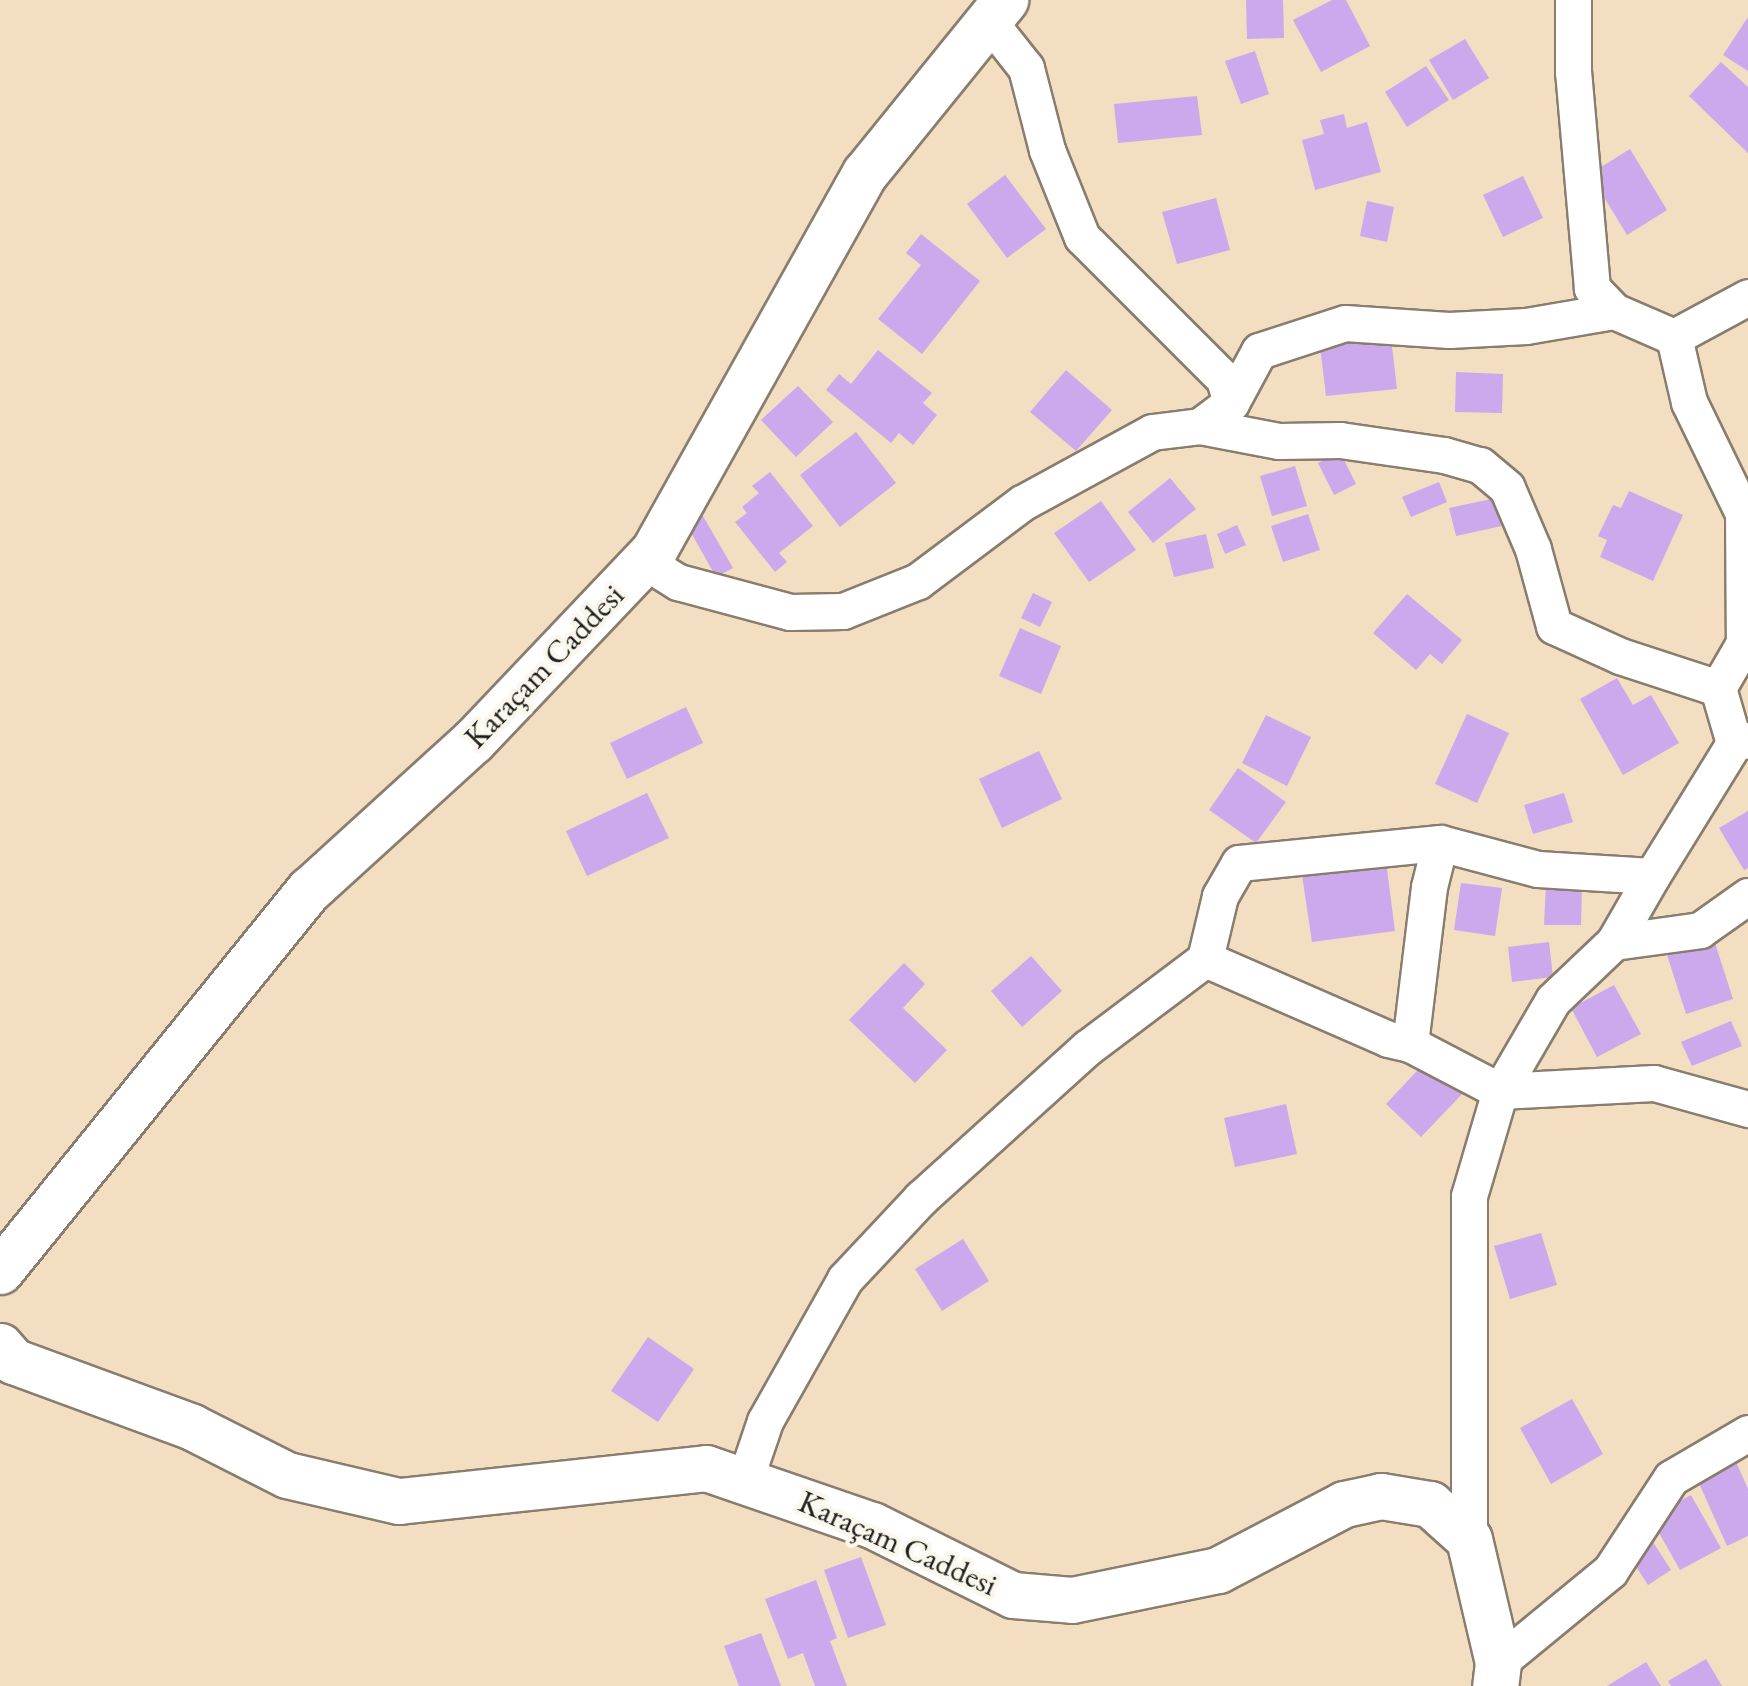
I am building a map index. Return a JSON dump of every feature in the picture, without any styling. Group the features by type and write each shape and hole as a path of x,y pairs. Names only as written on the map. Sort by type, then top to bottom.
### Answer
{"street":[{"path":"1574,0 1573,72 1592,288 1614,311 1674,337"},
{"path":"997,10 1026,68 1047,150 1082,237 1224,379 1231,404"},
{"name":"Karaçam Caddesi","path":"0,1271 308,890 473,741 644,560 865,173 997,10"},
{"path":"1674,337 1748,298"},
{"path":"1200,426 1231,404 1259,350 1344,323 1449,330 1526,326 1614,311"},
{"path":"1674,337 1689,402 1743,513 1744,643 1718,688"},
{"path":"644,560 678,582 790,612 843,611 918,581 1022,503 1152,432 1200,426 1279,441 1340,440 1444,455 1480,465 1507,488 1534,549 1554,626 1620,656 1718,688 1741,742 1652,876 1614,942 1553,1000 1500,1091 1468,1196 1469,1539 1496,1674"},
{"path":"744,1480 765,1421 845,1280 922,1198 1087,1048 1206,959 1220,896 1239,863 1440,843 1538,869 1652,876"},
{"path":"1410,1044 1430,887 1440,843"},
{"path":"1614,942 1700,930 1748,896"},
{"path":"1206,959 1388,1039 1410,1044 1500,1091 1654,1083 1748,1109"},
{"name":"Karaçam Caddesi","path":"0,1346 13,1361 192,1427 287,1475 399,1501 706,1468 872,1525 1012,1595 1072,1600 1218,1570 1344,1504 1381,1496 1430,1504 1469,1539"},
{"path":"1496,1674 1610,1571 1670,1478 1748,1433"}],"building":[{"path":"1246,0 1283,0 1284,38 1247,39"},
{"path":"1332,0 1346,0 1370,46 1321,72 1293,20"},
{"path":"1748,17 1748,71 1723,55"},
{"path":"1465,39 1489,78 1453,100 1429,60"},
{"path":"1255,51 1269,94 1241,104 1225,61"},
{"path":"1721,62 1748,87 1748,153 1689,96"},
{"path":"1426,66 1449,100 1407,127 1385,92"},
{"path":"1197,96 1202,135 1118,143 1114,104"},
{"path":"1344,114 1347,128 1367,122 1381,172 1315,190 1302,140 1324,134 1320,120"},
{"path":"1630,149 1667,210 1627,235 1590,174"},
{"path":"1005,175 1046,229 1007,258 967,204"},
{"path":"1523,176 1543,218 1503,237 1483,195"},
{"path":"1216,198 1230,250 1177,264 1162,212"},
{"path":"1367,201 1394,207 1387,242 1360,236"},
{"path":"921,234 980,281 922,354 878,319 921,265 906,253"},
{"path":"1391,338 1397,389 1326,396 1320,346"},
{"path":"878,350 932,393 923,403 937,415 913,445 899,433 891,443 826,390 839,374 851,384"},
{"path":"1066,370 1112,410 1076,451 1030,412"},
{"path":"1456,372 1503,374 1502,413 1455,412"},
{"path":"798,386 833,422 796,457 761,420"},
{"path":"856,432 896,483 840,527 800,475"},
{"path":"1340,452 1356,484 1334,495 1318,463"},
{"path":"1295,466 1307,506 1272,516 1260,476"},
{"path":"770,472 813,526 779,553 787,562 775,572 735,522 747,513 742,507 759,493 752,486"},
{"path":"1170,478 1196,509 1153,543 1128,512"},
{"path":"1439,482 1447,502 1411,517 1402,497"},
{"path":"1629,491 1683,515 1653,581 1600,557 1607,540 1598,536 1613,505 1621,508"},
{"path":"1496,498 1502,526 1456,536 1449,508"},
{"path":"1101,501 1136,550 1089,582 1054,533"},
{"path":"696,504 733,568 716,577 680,513"},
{"path":"1308,514 1320,550 1283,562 1271,526"},
{"path":"1237,525 1246,545 1225,554 1217,534"},
{"path":"1206,534 1214,568 1174,577 1165,543"},
{"path":"1033,593 1052,602 1040,627 1021,618"},
{"path":"1407,594 1462,640 1442,664 1430,654 1416,670 1373,633"},
{"path":"1020,628 1061,646 1041,694 999,676"},
{"path":"1617,678 1633,705 1651,695 1679,743 1623,775 1580,699"},
{"path":"686,707 703,743 627,779 610,743"},
{"path":"1467,714 1509,733 1477,803 1435,784"},
{"path":"1266,715 1311,737 1287,786 1242,763"},
{"path":"1039,751 1062,799 1002,828 979,779"},
{"path":"1238,768 1286,802 1256,843 1209,810"},
{"path":"647,793 669,838 587,876 566,831"},
{"path":"1564,793 1573,822 1533,834 1524,805"},
{"path":"1748,811 1748,868 1744,870 1719,828"},
{"path":"1386,862 1395,931 1312,942 1302,875"},
{"path":"1461,883 1502,888 1495,936 1454,930"},
{"path":"1546,883 1582,884 1581,925 1544,925"},
{"path":"1714,940 1733,999 1686,1014 1667,955"},
{"path":"1549,942 1553,977 1512,982 1508,947"},
{"path":"1031,956 1062,991 1022,1027 991,991"},
{"path":"904,963 925,984 903,1008 947,1050 915,1083 849,1020"},
{"path":"1614,985 1641,1034 1597,1057 1571,1008"},
{"path":"1731,1021 1742,1046 1692,1066 1681,1042"},
{"path":"1428,1059 1464,1092 1421,1137 1386,1104"},
{"path":"1286,1104 1297,1154 1235,1167 1224,1118"},
{"path":"1541,1233 1557,1285 1510,1299 1494,1246"},
{"path":"963,1239 989,1281 942,1311 915,1269"},
{"path":"648,1337 694,1369 658,1422 611,1391"},
{"path":"1572,1399 1603,1454 1551,1484 1520,1428"},
{"path":"1737,1464 1748,1489 1748,1536 1727,1546 1698,1481"},
{"path":"1691,1495 1721,1548 1680,1570 1650,1517"},
{"path":"1653,1542 1671,1570 1648,1585 1630,1557"},
{"path":"861,1557 886,1625 848,1638 824,1570"},
{"path":"816,1580 837,1638 830,1641 847,1686 815,1686 803,1653 788,1659 765,1599"},
{"path":"761,1633 781,1686 739,1686 724,1646"},
{"path":"1706,1659 1722,1686 1671,1686 1668,1681"},
{"path":"1646,1662 1661,1686 1607,1686"}]}
